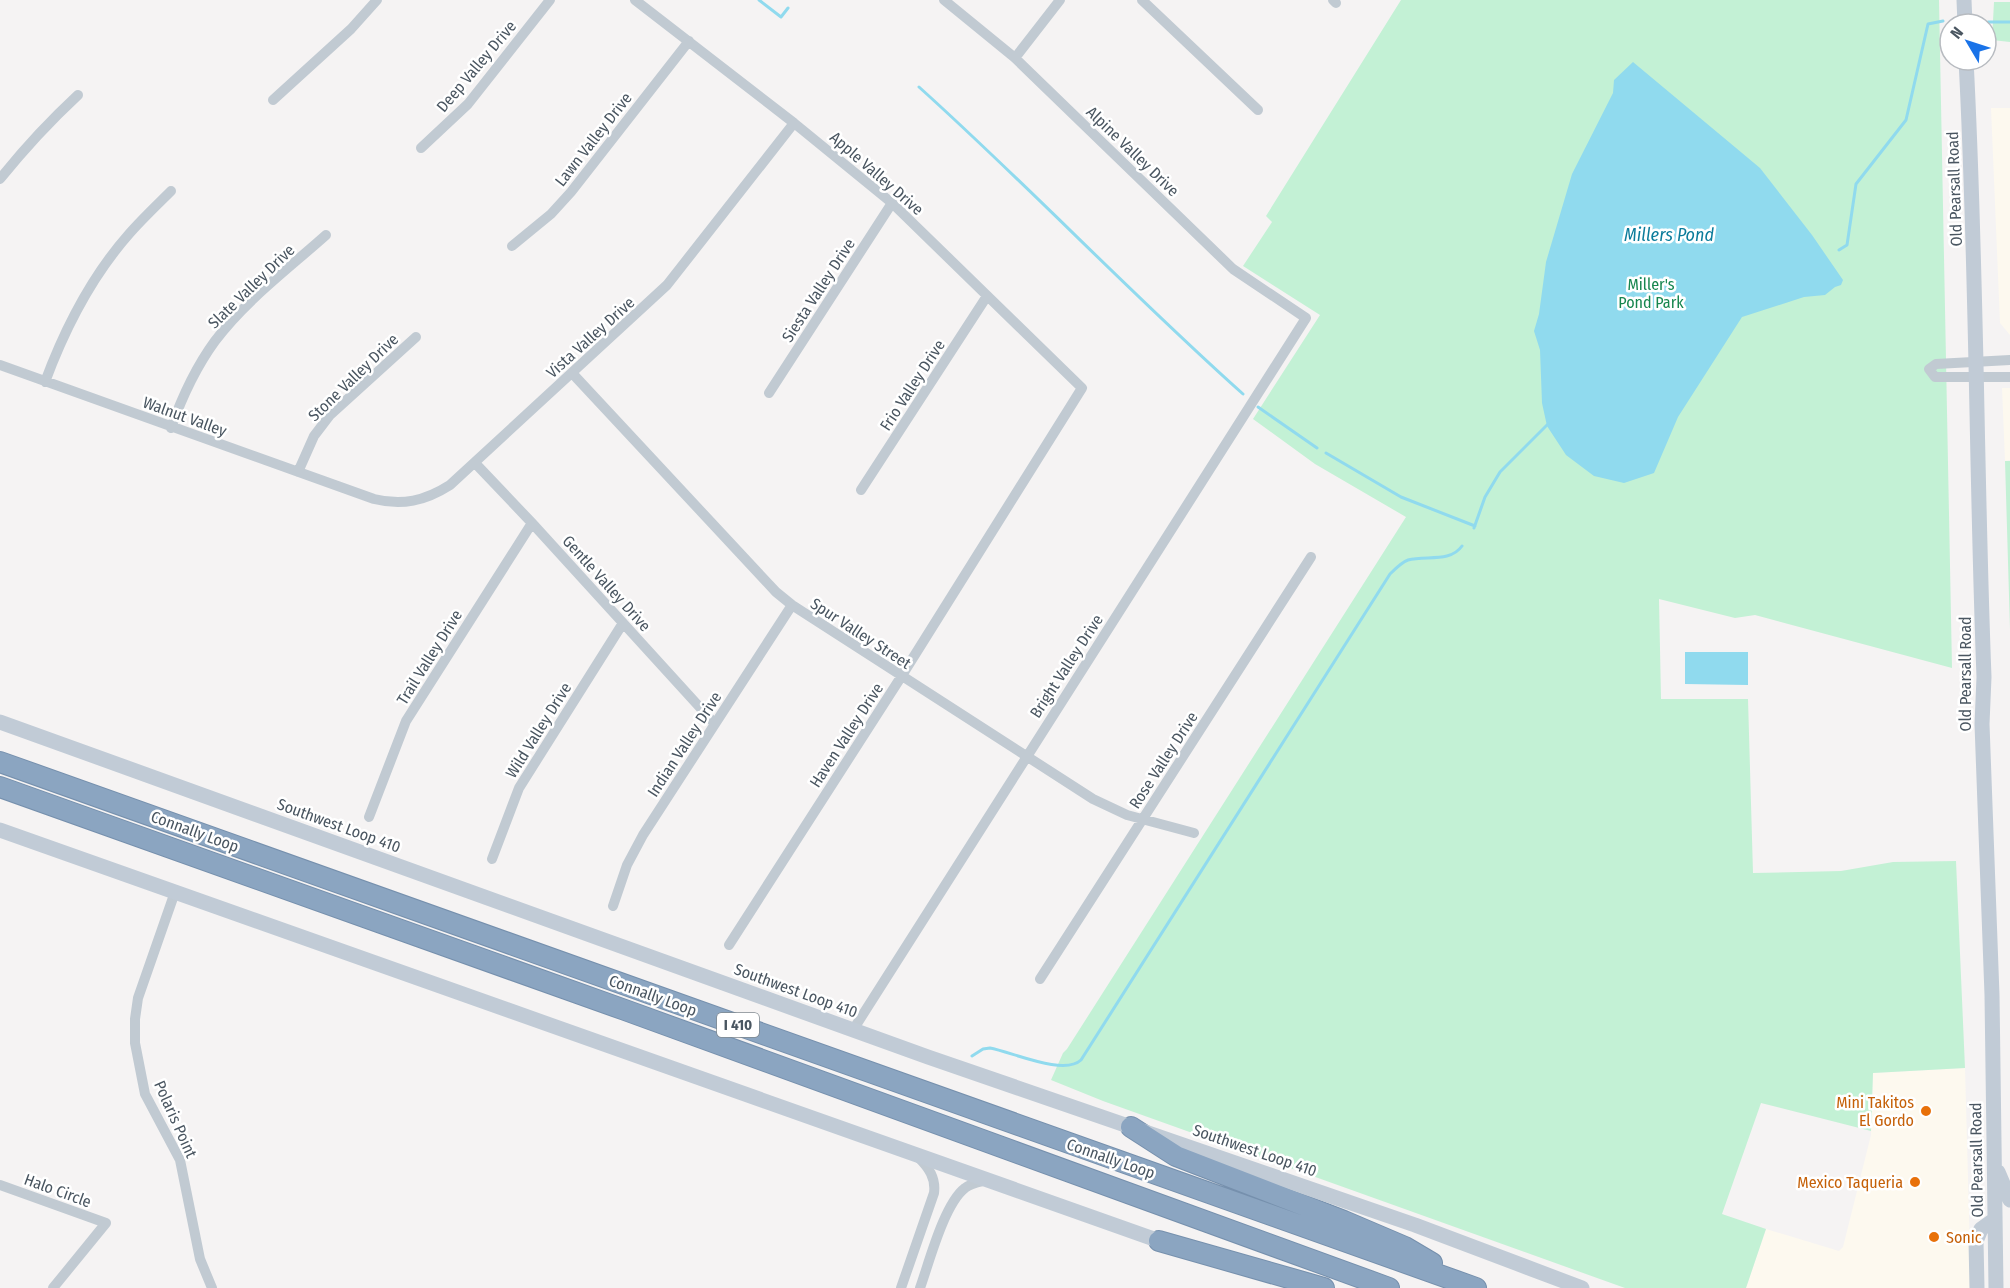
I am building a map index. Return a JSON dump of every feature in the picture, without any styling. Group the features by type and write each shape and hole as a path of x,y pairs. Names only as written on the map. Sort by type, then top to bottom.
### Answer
{"highway":[{"name":"Connally Loop","path":"0,762 1476,1288"},
{"name":"Connally Loop","path":"0,787 614,1006 1389,1288"},
{"path":"1131,1127 1176,1156 1405,1246 1476,1288"},
{"path":"1159,1241 1324,1288"}],"main road":[{"name":"Old Pearsall Road","path":"1966,72 1977,370 1984,677 1982,724 1992,995 1996,1288"},
{"name":"Southwest Loop 410","path":"0,722 853,1030 1416,1225 1582,1288"},
{"path":"0,830 1289,1288"},
{"path":"1994,1165 2010,1200"},
{"path":"1977,1288 1976,1241 1981,1229 1995,1219"}],"street":[{"path":"273,100 351,29 377,0"},
{"name":"Deep Valley Drive","path":"421,148 468,104 550,0"},
{"name":"Apple Valley Drive","path":"635,0 794,123 892,203 1082,388"},
{"name":"Alpine Valley Drive","path":"944,0 1015,58 1233,269 1306,318"},
{"path":"1015,58 1060,0"},
{"path":"1142,0 1258,110"},
{"name":"Lawn Valley Drive","path":"512,246 551,214 571,192 689,41"},
{"path":"0,179 31,142 78,95"},
{"name":"Vista Valley Drive","path":"360,494 390,502 419,500 450,485 667,285 794,123"},
{"path":"45,382 57,349 76,310 99,273 128,234 171,191"},
{"name":"Siesta Valley Drive","path":"770,393 892,203"},
{"name":"Slate Valley Drive","path":"171,428 187,388 215,341 252,300 326,235"},
{"name":"Frio Valley Drive","path":"861,490 987,297"},
{"name":"Bright Valley Drive","path":"853,1030 1306,318"},
{"name":"Stone Valley Drive","path":"298,472 308,447 325,420 416,337"},
{"path":"1977,370 2010,360"},
{"name":"Walnut Valley","path":"0,365 360,494"},
{"path":"1977,370 2010,377"},
{"name":"Spur Valley Street","path":"572,373 776,592 792,605 1102,804 1127,815 1194,833"},
{"name":"Haven Valley Drive","path":"729,945 901,677 1082,388"},
{"name":"Gentle Valley Drive","path":"475,463 715,724"},
{"name":"Trail Valley Drive","path":"369,817 406,721 532,523"},
{"name":"Rose Valley Drive","path":"1040,979 1311,557"},
{"name":"Indian Valley Drive","path":"614,906 627,865 643,835 792,605"},
{"name":"Wild Valley Drive","path":"492,859 519,788 623,623"},
{"name":"Polaris Point","path":"175,892 138,999 135,1043 145,1094 180,1160 200,1259 212,1288"},
{"path":"901,1288 934,1194 935,1184 930,1172 918,1157"},
{"path":"920,1288 951,1204 965,1188 988,1180"},
{"name":"Halo Circle","path":"0,1185 106,1223 53,1288"},
{"path":"910,1262 927,1268"}],"shaded area":[{"path":"1991,108 2010,108 2010,335 2000,323"},
{"path":"2002,388 2010,388 2010,460 2005,461"},
{"path":"1965,1068 1971,1288 1746,1288 1766,1229 1839,1251 1843,1247 1871,1135 1873,1073"}],"green space":[{"name":"Miller's Pond Park","path":"1401,0 1939,0 1938,72 1940,72 1952,668 1755,615 1735,618 1659,599 1661,699 1748,699 1753,873 1841,871 1893,862 1956,861 1965,1068 1873,1073 1871,1131 1761,1103 1722,1214 1766,1229 1746,1288 1625,1288 1103,1101 1051,1080 1063,1053 1406,517 1315,464 1253,419 1320,315 1243,266 1272,222 1266,216"},
{"path":"1994,2 2010,2 2010,42 1998,41 1998,12 1993,12"},
{"path":"2005,461 2010,461 2010,629"}],"water":[{"name":"Millers Pond","path":"1633,62 1760,168 1812,235 1843,280 1841,285 1825,295 1804,297 1742,317 1678,417 1654,473 1624,483 1594,476 1566,455 1547,426 1542,403 1540,350 1534,331 1539,314 1546,262 1572,174 1613,93 1614,80"},
{"path":"1685,652 1748,652 1748,685 1685,684"}],"waterway":[{"path":"759,0 781,17 788,8"},
{"path":"1839,250 1847,245 1856,184 1906,120 1928,24 1938,22"},
{"path":"1998,22 2010,22"},
{"path":"919,87 1243,394"},
{"path":"1258,407 1317,448"},
{"path":"1474,528 1485,497 1500,472 1548,424"},
{"path":"1326,453 1401,497 1475,526"},
{"path":"972,1056 983,1049 990,1048 1051,1064 1073,1064 1081,1060 1390,574 1408,560 1444,557 1451,555 1462,546"}],"place":[{"name":"Mini Takitos El Gordo","path":"1926,1111"},
{"name":"Mexico Taqueria","path":"1915,1182"},
{"name":"Sonic","path":"1934,1237"}]}
